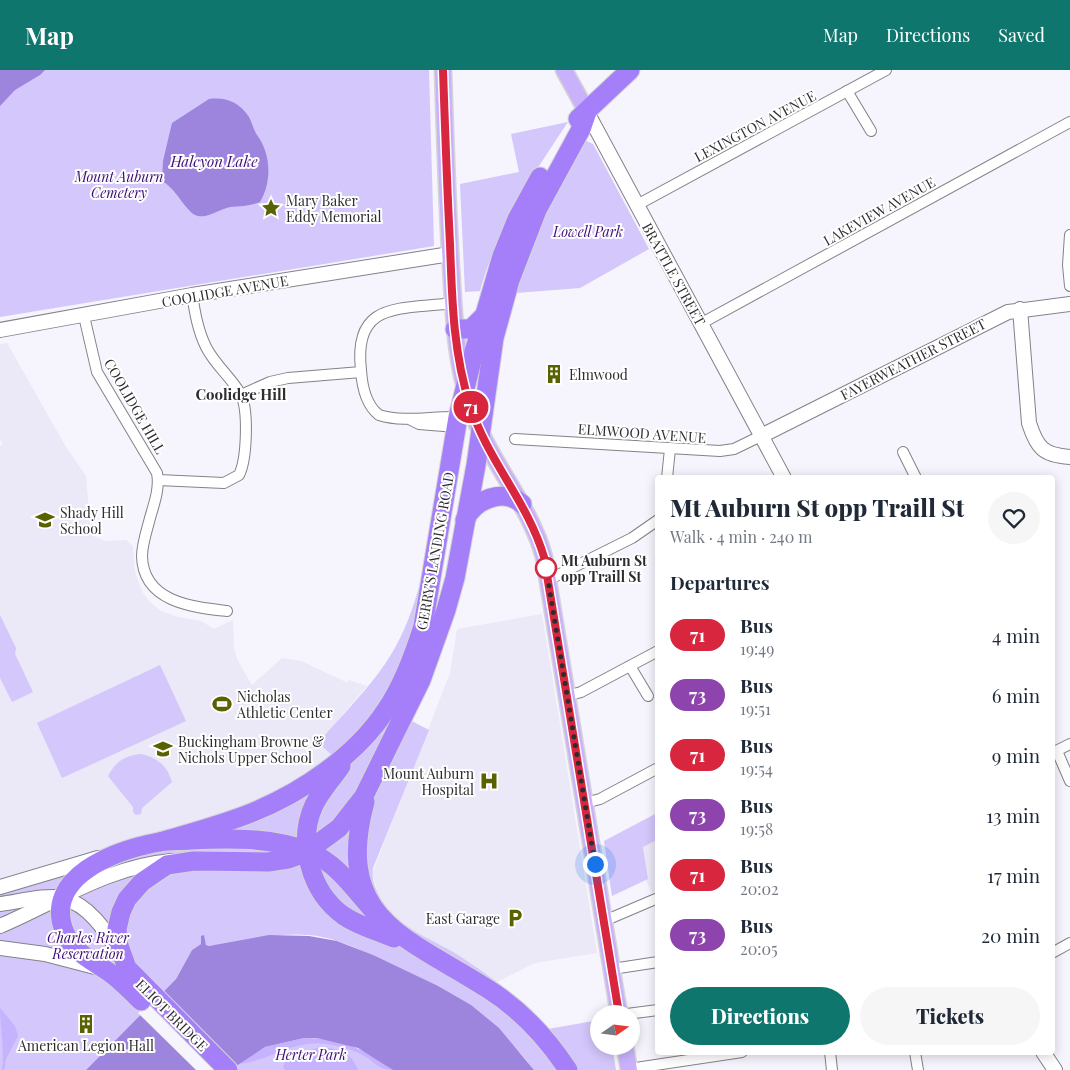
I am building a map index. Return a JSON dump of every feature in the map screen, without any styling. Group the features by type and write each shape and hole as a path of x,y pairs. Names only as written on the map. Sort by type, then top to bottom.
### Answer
{"highway":[{"name":"GERRY'S LANDING ROAD","path":"160,842 237,818 279,800 314,778 363,738 379,720 395,696 418,641 430,590 457,422 502,256 524,205 570,129 630,70"},
{"name":"GERRY'S LANDING ROAD","path":"121,956 118,938 119,921 125,904 134,890 152,873 164,867 182,862 268,862 288,859 308,851 329,837 345,822 372,782 421,680 433,651 451,594 481,433 494,338 510,280 536,210 580,129 587,112"},
{"path":"455,328 471,329 484,317"},
{"path":"433,651 467,441 468,422 465,389"},
{"path":"465,522 473,508 487,499 509,496 522,504"},
{"path":"363,738 316,800 307,827 308,851 317,884 336,909 350,920 420,949"},
{"path":"372,782 360,822 357,857 359,872 367,895 387,925"},
{"path":"134,986 105,970 81,953 68,939 61,917 63,898 68,886 80,874 100,862 160,842 244,840 283,845 308,851 336,870 387,925 420,949 511,1005 538,1031 568,1070"},
{"name":"ELIOT BRIDGE","path":"121,956 134,986 210,1070"},
{"name":"ELIOT BRIDGE","path":"134,986 228,1070"}],"main road":[{"path":"443,70 453,302 455,328 465,389 481,433 522,504 539,540 548,580 568,696 618,1005"},
{"name":"BRATTLE STREET","path":"564,70 782,475"},
{"name":"COOLIDGE AVENUE","path":"0,330 192,295 450,254"},
{"name":"FAYERWEATHER STREET","path":"762,435 1008,312 1070,304"},
{"path":"1020,309 1029,424 1034,441 1043,451 1055,456 1070,457"},
{"path":"0,887 81,862 126,852"},
{"path":"0,926 104,878 144,865 170,861 200,861"},
{"path":"0,904 63,898 79,906 96,919 121,956"},
{"path":"0,948 45,954 105,970"},
{"path":"626,1055 629,1070"},
{"path":"1045,1055 1055,1070"}],"street":[{"name":"LEXINGTON AVENUE","path":"637,206 886,70"},
{"path":"847,91 871,130"},
{"name":"LAKEVIEW AVENUE","path":"702,323 1070,122"},
{"path":"1070,235 1068,265 1070,286"},
{"path":"192,295 204,344 215,364 241,395 245,411 244,458 239,475 224,483 158,480 143,548 143,564 148,579 162,595 175,602 227,611"},
{"path":"453,302 387,312 374,317 363,333 360,352 361,372 368,401 375,412 384,417 411,420 419,417 457,422"},
{"name":"COOLIDGE HILL","path":"84,316 92,360 97,372 154,467 158,480"},
{"path":"241,395 270,382 288,378 361,372"},
{"name":"ELMWOOD AVENUE","path":"515,439 727,451 762,435"},
{"path":"667,475 670,448"},
{"path":"903,452 914,475"},
{"path":"548,580 632,538 655,523"},
{"path":"568,696 581,692 655,653"},
{"path":"630,666 648,696"},
{"path":"1055,752 1070,744"},
{"path":"1055,754 1070,781"},
{"path":"585,803 600,799 655,770"},
{"path":"604,921 655,899"},
{"path":"1055,951 1070,943"},
{"path":"612,969 655,962"},
{"path":"640,1012 655,1010"},
{"path":"629,1070 723,1055"},
{"path":"830,1055 832,1070"},
{"path":"916,1055 918,1070"}],"shaded area":[{"path":"7,343 66,447 86,476 91,535 105,541 126,540 133,546 135,572 143,593 150,602 161,611 178,617 201,621 214,629 233,620 234,649 238,661 252,685 282,658 301,661 348,683 348,680 367,686 318,743 333,756 283,788 250,804 216,816 89,855 0,879 0,446 3,444 0,439 0,344"},
{"name":"Mount Auburn Hospital","path":"542,614 597,953 535,963 497,982 464,959 413,931 396,919 386,908 372,874 450,673 457,629"},
{"path":"655,841 655,891 652,893 646,880 648,878 643,847"}],"green space":[{"name":"Mount Auburn Cemetery","path":"0,70 429,70 434,246 0,317"},
{"name":"Lowell Park","path":"568,122 541,162 506,224 487,268 480,291 465,292 460,184 519,172 511,134"},
{"name":"Lowell Park","path":"584,140 593,144 649,249 580,288 516,293 545,213"},
{"name":"Charles River Reservation","path":"425,566 418,618 383,706 429,730 373,868 375,886 388,909 397,919 419,934 455,953 489,976 510,992 548,1029 590,1022 590,1055 614,1055 616,1070 534,1070 504,1036 488,1022 472,1009 436,987 341,942 322,937 293,935 265,937 208,946 204,936 201,944 192,950 176,979 86,1070 0,1070 0,879 89,855 236,809 298,780 333,756 318,743 384,665 401,636"},
{"path":"0,615 16,648 15,654 33,692 12,702 0,678"},
{"path":"160,665 186,721 62,778 37,723"},
{"path":"142,754 162,764 172,782 142,808 141,814 136,815 133,812 133,807 108,776 114,766 122,760"},
{"path":"655,814 655,841 643,847 648,879 612,896 604,841"},
{"path":"0,1008 15,1026 18,1036 6,1059 4,1070 2,1070 3,1054"},
{"path":"304,1038 340,1042 362,1050 393,1070 382,1068 362,1055 347,1049 314,1043 291,1048 247,1063 236,1064 265,1047"},
{"name":"Herter Park","path":"317,1038 372,1055 393,1070 230,1070 236,1064"},
{"path":"320,1047 344,1052 352,1059 358,1070 285,1070 283,1067 287,1057"}],"water":[{"path":"0,70 45,70 15,90 0,106"},
{"name":"Halcyon Lake","path":"209,99 221,99 232,102 245,112 265,150 268,176 267,185 260,202 230,207 209,215 198,216 193,214 173,190 162,181 163,161 172,123"},
{"path":"204,935 206,945 209,946 269,935 309,936 337,941 373,955 438,986 471,1005 499,1028 534,1070 393,1070 358,1048 317,1038 304,1038 265,1047 230,1070 86,1070 176,979 192,950 201,944 201,936"}],"pier":[{"path":"161,990 238,1066 234,1070 196,1070 138,1013"}],"bus line":[{"name":"71","path":"443,70 450,254 458,358 465,389 478,427 492,456 530,519 544,557 618,1005"}],"place":[{"name":"Mary Baker Eddy Memorial","path":"271,208"},
{"name":"Elmwood","path":"554,374"},
{"name":"Shady Hill School","path":"45,520"},
{"name":"Mt Auburn St opp Traill St","path":"546,568"},
{"name":"Nicholas Athletic Center","path":"222,704"},
{"name":"Buckingham Browne & Nichols Upper School","path":"163,749"},
{"name":"Mount Auburn Hospital","path":"489,781"},
{"name":"East Garage","path":"515,918"},
{"name":"American Legion Hall","path":"86,1024"}],"district":[{"name":"Coolidge Hill","path":"241,394"}],"route":[{"path":"546,568 595,864"}]}
